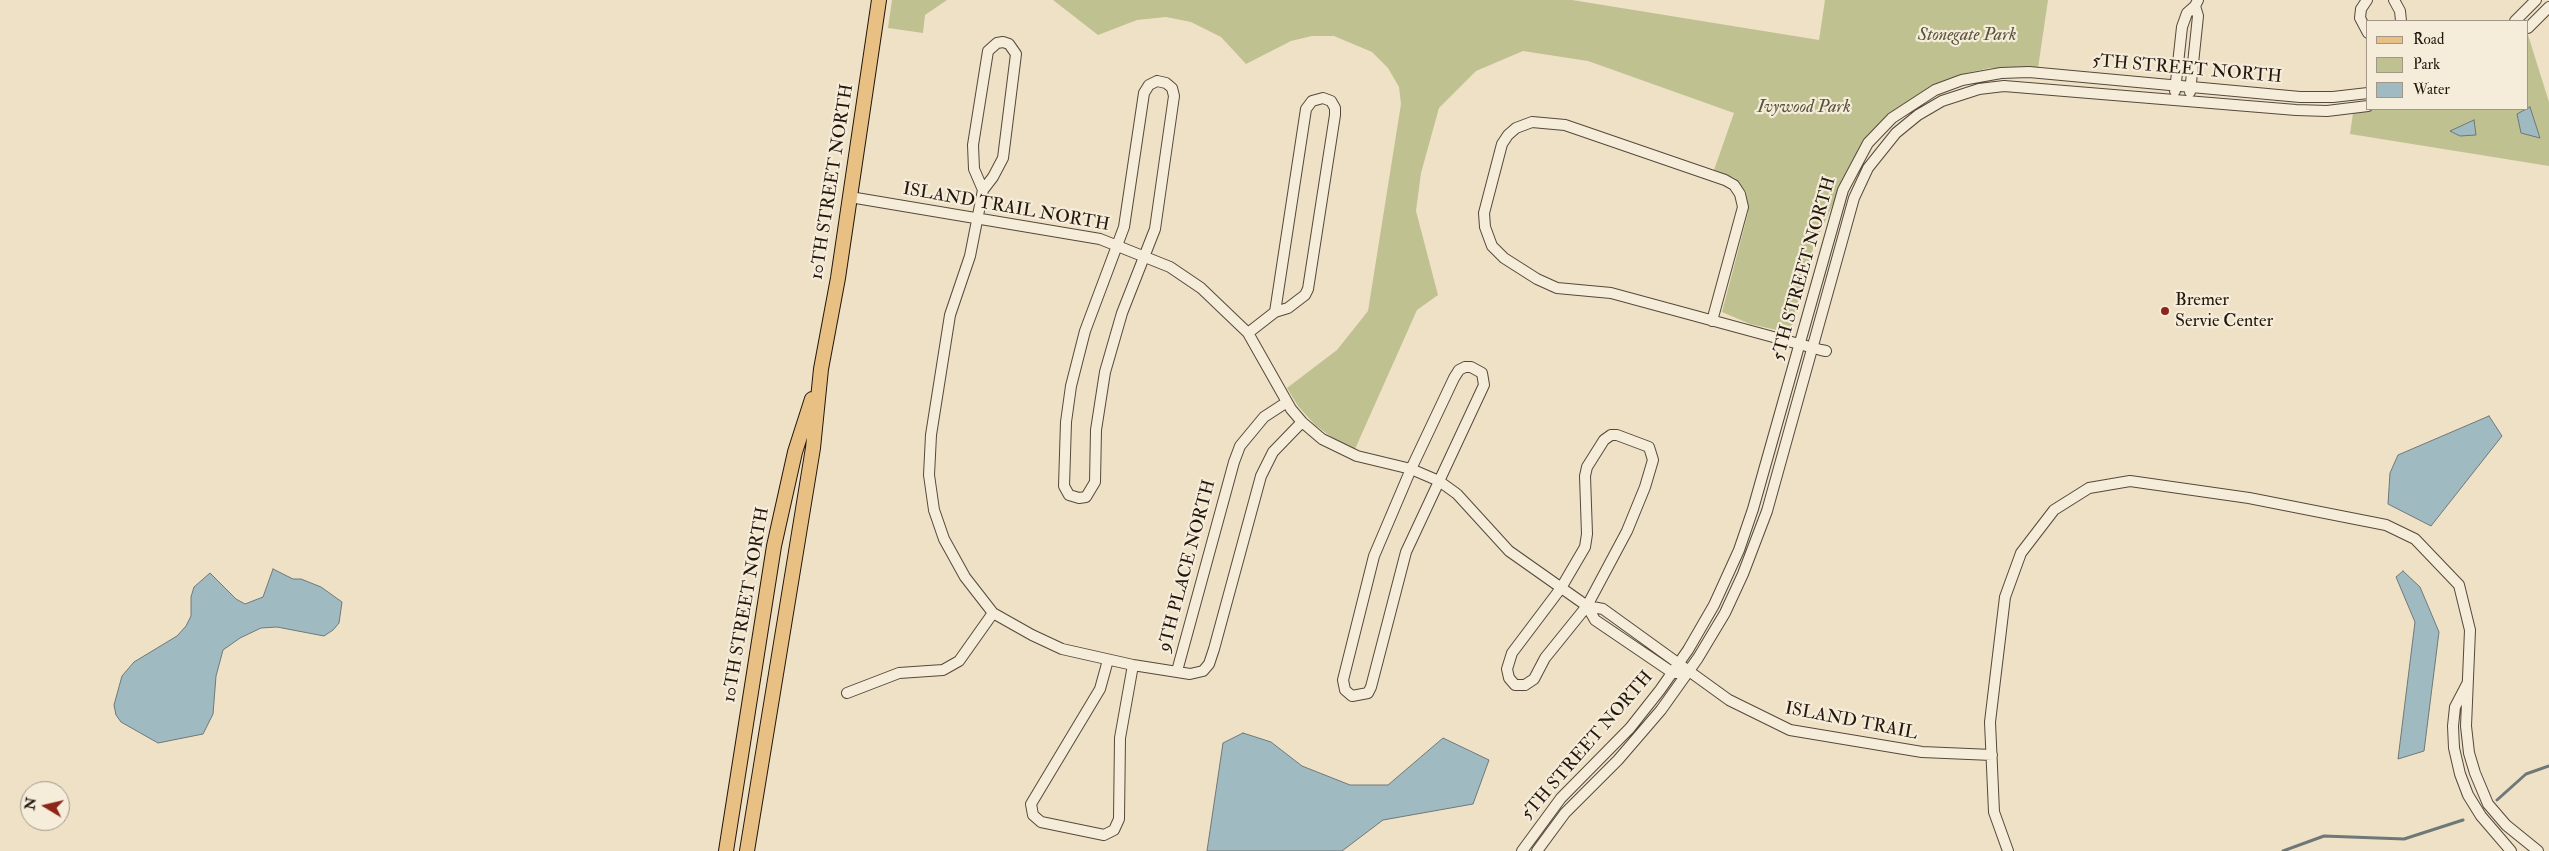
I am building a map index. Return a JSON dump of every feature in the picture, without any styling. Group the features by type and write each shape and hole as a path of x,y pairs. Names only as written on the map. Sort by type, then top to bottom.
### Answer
{"main road":[{"name":"10TH STREET NORTH","path":"747,851 813,448 821,370 850,197 879,0"},
{"name":"10TH STREET NORTH","path":"726,851 774,546 795,452 821,370"}],"street":[{"path":"2366,30 2362,25 2360,15 2367,0"},
{"path":"2394,0 2400,11 2401,20"},
{"path":"2516,20 2536,0"},
{"path":"2174,99 2182,27 2187,13 2197,3"},
{"path":"2189,100 2198,16 2197,3"},
{"path":"2529,27 2549,6"},
{"path":"983,190 974,169 974,145 988,51 997,43 1003,42 1009,44 1016,54 1002,158 993,177 983,190 970,256 946,334 930,435 929,476 934,510 944,539 965,577 993,612 1032,635 1062,649 1108,660 1177,672"},
{"name":"5TH STREET NORTH","path":"1522,851 1561,798 1630,728 1673,673 1714,605 1746,530 1839,201 1850,174 1868,144 1906,108 1949,84 1976,76 2029,72 2312,97 2366,93"},
{"path":"1157,82 1166,83 1172,88 1174,96 1158,214 1146,256 1122,313 1105,372 1096,430 1095,482 1086,497 1079,498 1069,495 1064,486 1066,422 1071,386 1085,331 1117,245 1124,227 1144,93 1149,85 1157,82"},
{"name":"5TH STREET NORTH","path":"1537,851 1565,813 1651,723 1689,673 1725,613 1752,552 1769,502 1849,213 1860,183 1886,143 1918,115 1942,101 1968,92 2004,86 2313,111 2366,106"},
{"path":"1248,333 1275,312 1288,308 1305,295 1310,282 1335,115 1335,108 1331,101 1323,98 1312,101 1306,108 1275,312"},
{"path":"1712,321 1743,207 1740,194 1734,185 1725,180 1565,126 1532,122 1516,128 1508,135 1502,144 1484,213 1485,227 1492,246 1504,258 1537,279 1557,288 1611,293 1712,321 1799,344 1812,348 1826,351"},
{"name":"ISLAND TRAIL NORTH","path":"850,197 1076,234 1117,245 1170,267 1194,283 1248,333 1287,402 1302,422 1322,439 1357,456 1411,469 1439,482 1457,494 1509,551 1587,606 1603,609 1680,662 1689,673"},
{"path":"1471,366 1477,369 1482,373 1484,385 1404,560 1371,687 1368,693 1352,696 1345,690 1342,680 1373,561 1411,469 1459,370 1471,366"},
{"name":"9TH PLACE NORTH","path":"1287,402 1264,417 1240,446 1177,672 1197,673 1203,671 1209,664 1233,585 1261,476 1273,452 1302,422"},
{"path":"1617,434 1644,443 1652,453 1653,460 1627,531 1587,606 1545,658 1534,679 1526,685 1515,685 1509,678 1507,669 1512,653 1561,588 1585,547 1588,534 1585,476 1587,467 1604,440 1611,435 1617,434"},
{"path":"2008,851 1994,812 1990,722 2005,597 2021,553 2054,510 2089,488 2130,481 2250,498 2386,525 2414,539 2459,584 2470,630 2467,683 2467,741 2475,774 2488,804 2506,825 2538,851"},
{"name":"ISLAND TRAIL NORTH","path":"1587,606 1595,620 1673,673"},
{"path":"847,693 895,675 943,670 959,661 993,612"},
{"path":"1108,660 1100,689 1031,804 1033,815 1041,822 1104,835 1114,830 1119,819 1120,738 1133,665"},
{"path":"1673,673 1689,673"},
{"name":"ISLAND TRAIL","path":"1689,673 1737,704 1790,730 1922,752 1992,755"},
{"path":"2467,683 2455,707 2453,726 2454,748 2460,774 2468,795 2481,816 2511,851"}],"green space":[{"path":"892,0 947,0 925,15 923,33 888,28"},
{"name":"Ivywood Park","path":"1053,0 1572,0 1819,40 1825,0 2048,0 2038,68 1990,68 1967,73 1930,87 1893,111 1866,139 1858,150 1814,245 1790,333 1750,324 1722,312 1748,213 1746,192 1735,178 1714,170 1734,113 1588,61 1523,51 1476,71 1439,108 1421,173 1416,211 1438,295 1417,310 1355,449 1337,441 1315,425 1298,406 1287,388 1337,350 1368,311 1401,104 1399,87 1388,68 1372,52 1334,36 1312,36 1291,41 1246,64 1221,37 1191,22 1166,17 1137,20 1098,35"},
{"path":"2529,38 2549,102 2549,166 2350,134 2353,113 2375,110 2529,110"}],"water":[{"path":"2529,108 2540,138 2521,133 2517,114 2529,110"},
{"path":"2474,120 2476,135 2460,136 2450,131"},
{"path":"2489,416 2502,436 2431,526 2388,504 2390,473 2398,455"},
{"path":"273,569 293,579 301,579 321,587 342,602 339,623 333,630 324,636 277,627 261,628 240,638 223,650 216,676 213,714 203,734 158,743 121,722 116,715 114,705 122,676 134,662 177,636 186,626 191,616 191,597 194,587 210,573 236,599 245,604 263,597"},
{"path":"2403,571 2420,587 2439,632 2424,751 2398,759 2415,622 2396,577"},
{"path":"1243,733 1271,742 1302,766 1350,785 1388,785 1443,738 1489,760 1473,804 1383,820 1342,851 1207,851 1223,743"}],"waterway":[{"path":"2497,800 2526,774 2549,766"},
{"path":"2283,851 2324,836 2404,839 2463,820"}],"place":[{"name":"Bremer Servie Center","path":"2165,311"}],"park label":[{"name":"Stonegate Park","path":"1967,36"}]}
